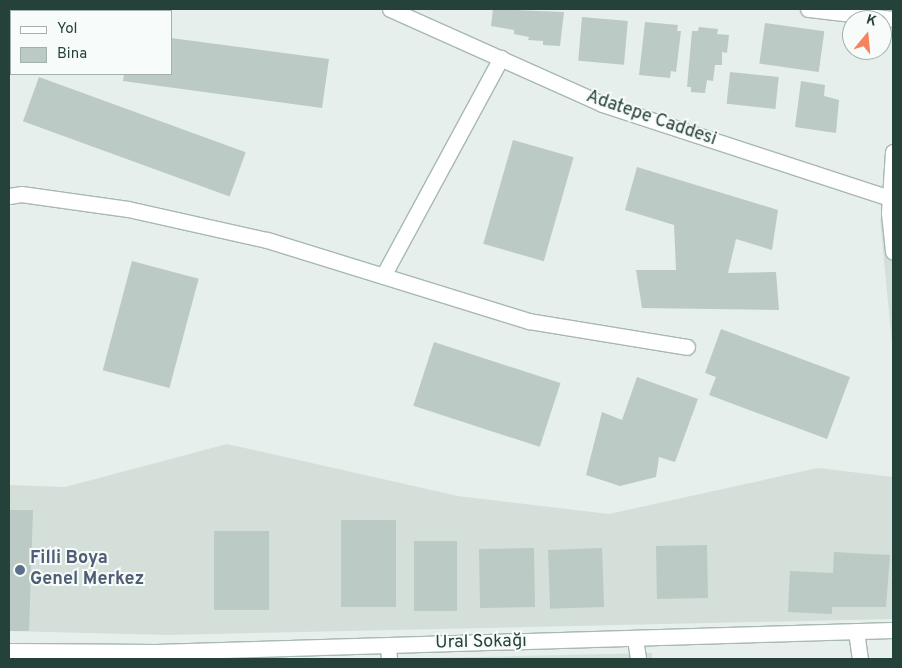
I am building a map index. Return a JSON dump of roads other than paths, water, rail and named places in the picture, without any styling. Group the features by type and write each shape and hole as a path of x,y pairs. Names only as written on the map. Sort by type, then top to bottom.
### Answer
{"street":[{"name":"Adatepe Caddesi","path":"390,9 411,14 501,58 610,106 892,199"},
{"path":"808,9 893,19"},
{"path":"383,276 501,58"},
{"path":"893,152 893,252"},
{"path":"9,196 21,194 128,209 267,240 529,321 687,348"},
{"name":"Ural Sokağı","path":"9,651 156,656 389,652 635,639 893,630"},
{"path":"856,631 860,659"},
{"path":"635,639 638,659"}],"place":[{"name":"Filli Boya Genel Merkez","path":"20,570"}]}
